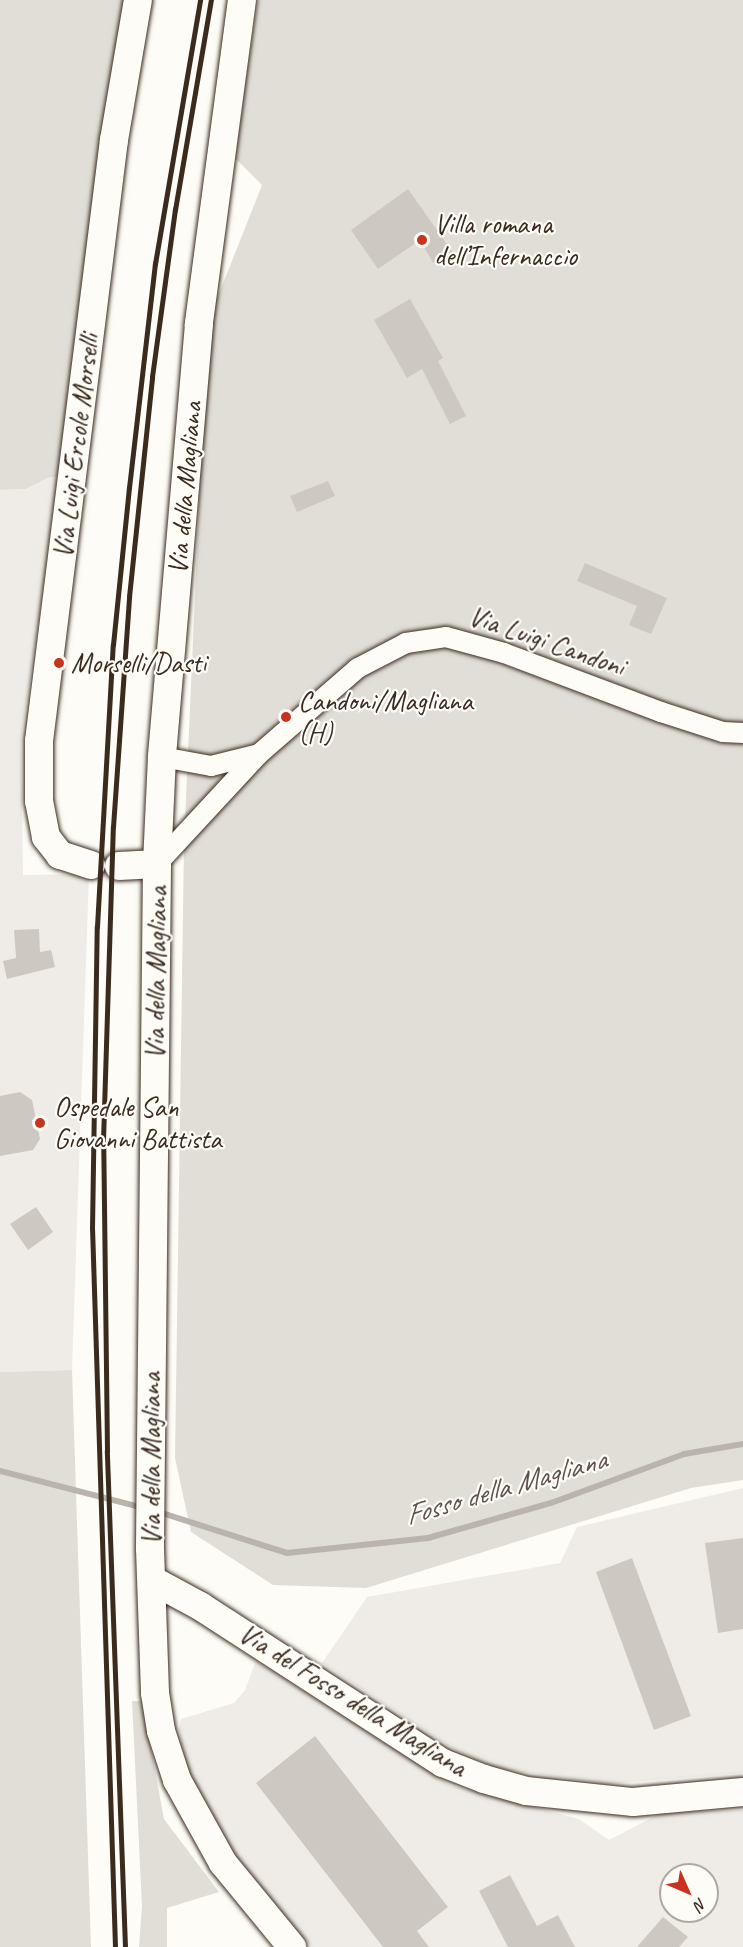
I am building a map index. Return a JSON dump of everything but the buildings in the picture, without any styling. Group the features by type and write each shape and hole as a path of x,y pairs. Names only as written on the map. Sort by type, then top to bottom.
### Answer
{"main road":[{"name":"Via Luigi Ercole Morselli","path":"138,0 114,140 39,741 39,801 46,837 60,855 105,866 157,864"},
{"name":"Via della Magliana","path":"242,0 199,324 162,757 157,864 150,1549 155,1693 161,1731 177,1780 223,1863 292,1947"},
{"name":"Via del Fosso della Magliana","path":"152,1580 200,1606 443,1763 484,1779 526,1791 633,1802 743,1792"}],"street":[{"name":"Via Luigi Candoni","path":"157,864 259,754 358,668 406,643 446,637 504,653 661,712 723,732 743,733"},
{"name":"Via Luigi Candoni","path":"162,757 211,766 259,754"}],"shaded area":[{"path":"0,0 129,0 60,477 50,477 26,489 0,490"},
{"path":"258,0 743,0 743,1480 691,1488 366,1588 273,1585 191,1532 175,1458 184,843 207,324 262,185 234,157"},
{"name":"Ospedale San Giovanni Battista","path":"50,477 60,477 21,739 23,875 89,874 72,1370 0,1372 0,490 26,489"},
{"path":"72,1370 91,1947 0,1947 0,1372"},
{"path":"743,1488 743,1773 608,1784 496,1768 452,1748 322,1663 367,1597 560,1563 577,1527"},
{"path":"256,1661 450,1785 579,1819 609,1840 661,1813 743,1810 743,1947 312,1947 210,1826 184,1757 179,1730 181,1719 234,1703 245,1690"},
{"path":"132,1701 142,1701 164,1819 219,1892 167,1908 167,1947 139,1947 142,1906"}],"waterway":[{"name":"Fosso della Magliana","path":"159,1512 287,1553 428,1538 551,1503 684,1454 743,1444"},
{"name":"Fosso della Magliana","path":"0,1471 144,1508"}],"railway":[{"path":"115,1947 92,1229 97,927 113,645 129,488 155,264 200,0"},
{"path":"125,1947 107,1451 103,1141 113,827 129,597 152,377 175,210 211,0"}],"place":[{"name":"Villa romana dell’Infernaccio","path":"422,240"},
{"name":"Morselli/Dasti","path":"59,663"},
{"name":"Candoni/Magliana (H)","path":"286,717"},
{"name":"Ospedale San Giovanni Battista","path":"40,1123"}]}
